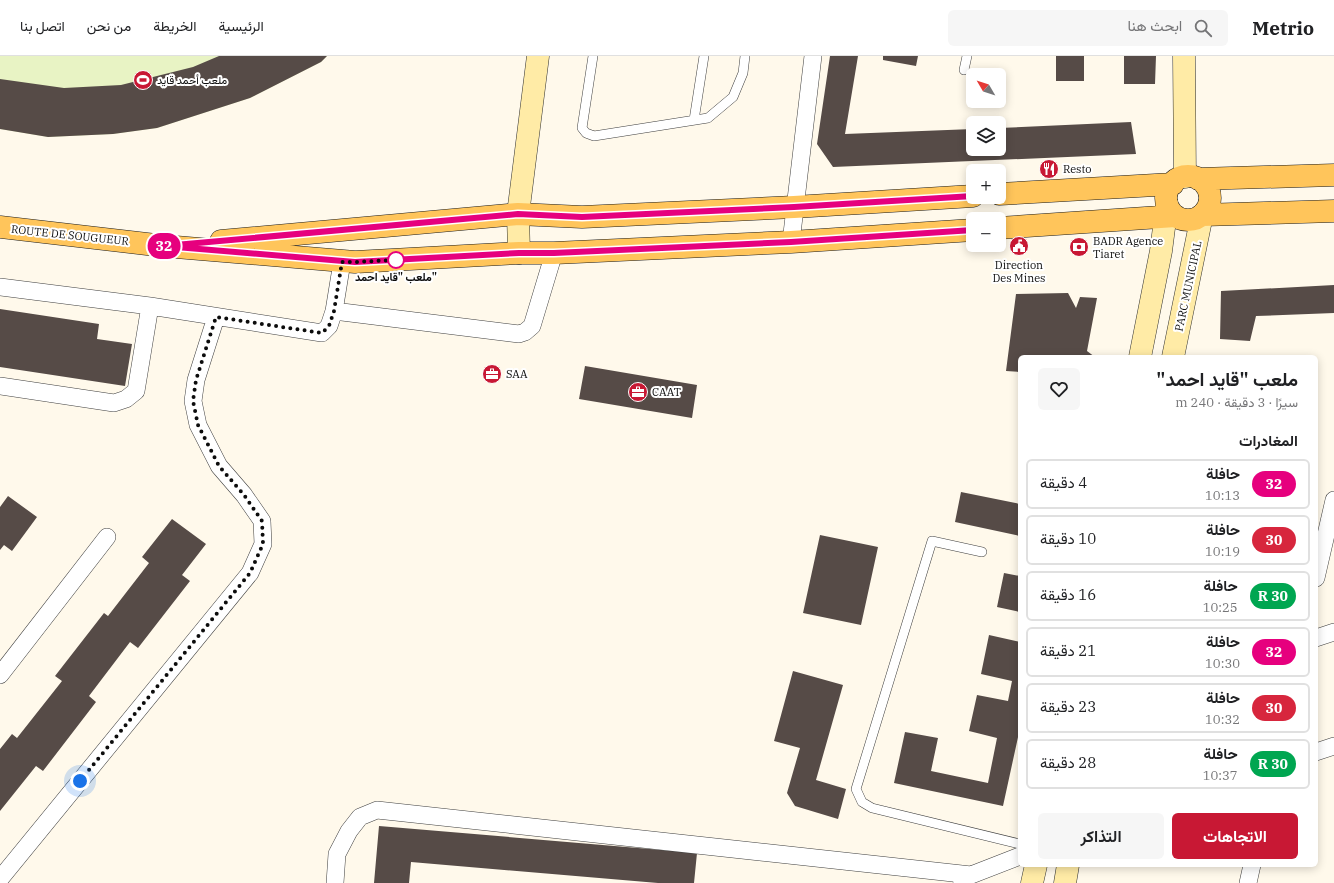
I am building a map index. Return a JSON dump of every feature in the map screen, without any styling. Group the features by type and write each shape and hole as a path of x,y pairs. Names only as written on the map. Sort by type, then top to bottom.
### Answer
{"main road":[{"path":"1006,227 1178,196 1334,175"},
{"path":"1006,194 1178,196 1204,183 1210,196 1210,203 1207,210 1196,219 1182,219 1178,196"},
{"path":"164,246 518,214 582,217 794,207 966,196"},
{"path":"1202,215 1334,211"},
{"name":"ROUTE DE SOUGUEUR","path":"0,227 164,246"},
{"path":"164,246 355,262 519,253 554,253 791,242 966,230"}],"street":[{"path":"519,253 518,214 538,56"},
{"path":"791,242 813,56"},
{"path":"1140,355 1162,251 1178,196 1184,56"},
{"name":"PARC MUNICIPAL","path":"1173,355 1202,215"},
{"path":"334,311 518,334 525,332 532,326 554,253"},
{"path":"0,287 150,306 322,333 329,326 334,311 342,262"},
{"path":"0,386 114,403 126,399 136,391 150,306"},
{"path":"0,879 250,573 263,544 262,521 244,495 219,466 198,425 194,407 193,401 196,380 216,317"},
{"path":"1318,569 1334,500"},
{"path":"0,675 107,537"},
{"path":"1318,637 1334,632"},
{"path":"1318,751 1334,746"},
{"path":"335,883 337,854 349,831 360,817 377,810 971,875"},
{"path":"951,883 1018,857"},
{"path":"1032,883 1036,867"},
{"path":"1065,883 1068,867"},
{"path":"1248,883 1252,867"}],"lane":[{"path":"593,56 582,128 586,133 594,136 708,118 733,97 743,73 745,56"},
{"path":"694,120 704,56"},
{"path":"964,70 966,56"},
{"path":"982,552 932,541 856,789 862,802 872,808 1018,844"}],"green space":[{"name":"ملعب أحمد قايد","path":"0,56 327,56 321,62 250,98 157,128 113,134 48,137 0,129"}],"building":[{"name":"ملعب أحمد قايد","path":"219,56 327,56 321,62 250,98 157,128 113,134 48,137 0,129 0,79 64,88 121,85 193,67"},
{"path":"830,56 858,56 845,134 966,129 966,156 1006,156 1006,128 1131,122 1136,154 833,167 817,144"},
{"path":"883,56 918,56 916,66 883,60"},
{"path":"1056,56 1084,56 1084,81 1056,81"},
{"path":"1124,56 1156,56 1155,84 1124,84"},
{"path":"1334,285 1334,313 1256,316 1250,341 1220,339 1221,291"},
{"path":"1068,293 1076,308 1080,297 1097,298 1087,351 1092,355 1018,355 1018,372 1006,371 1016,294"},
{"path":"0,309 99,324 97,339 132,344 125,386 0,367"},
{"name":"CAAT","path":"585,366 697,385 692,418 579,399"},
{"path":"961,492 1018,504 1018,536 955,522"},
{"path":"8,496 37,517 12,551 4,545 0,550 0,507"},
{"path":"172,519 206,544 182,575 190,581 138,648 130,642 89,696 96,702 43,771 36,766 0,811 0,749 12,734 17,738 62,681 55,676 104,613 108,616 149,563 142,557"},
{"path":"820,535 878,547 861,625 803,613"},
{"path":"1004,573 1018,576 1018,612 997,607"},
{"path":"989,635 1018,642 1018,737 1003,806 894,783 905,732 938,738 931,771 988,783 997,738 969,731 977,695 1008,701 1012,681 981,674"},
{"path":"793,671 843,685 816,780 846,789 838,819 795,806 787,793 800,748 774,741"},
{"path":"379,826 697,853 694,883 658,883 411,862 409,883 374,883"}],"bus line":[{"name":"32","path":"966,196 794,207 582,217 518,214 164,246 355,262 519,253 554,253 791,242 966,230"}],"place":[{"name":"ملعب أحمد قايد","path":"143,80"},
{"name":"Resto","path":"1049,169"},
{"name":"Direction Des Mines","path":"1019,246"},
{"name":"BADR Agence Tiaret","path":"1079,247"},
{"name":"ملعب \"قايد احمد\"","path":"396,260"},
{"name":"SAA","path":"492,374"},
{"name":"CAAT","path":"638,392"}],"route":[{"path":"80,781 250,573 263,544 262,521 244,495 219,466 198,425 193,401 196,380 216,317 322,333 329,326 334,311 342,262 396,260"}]}
